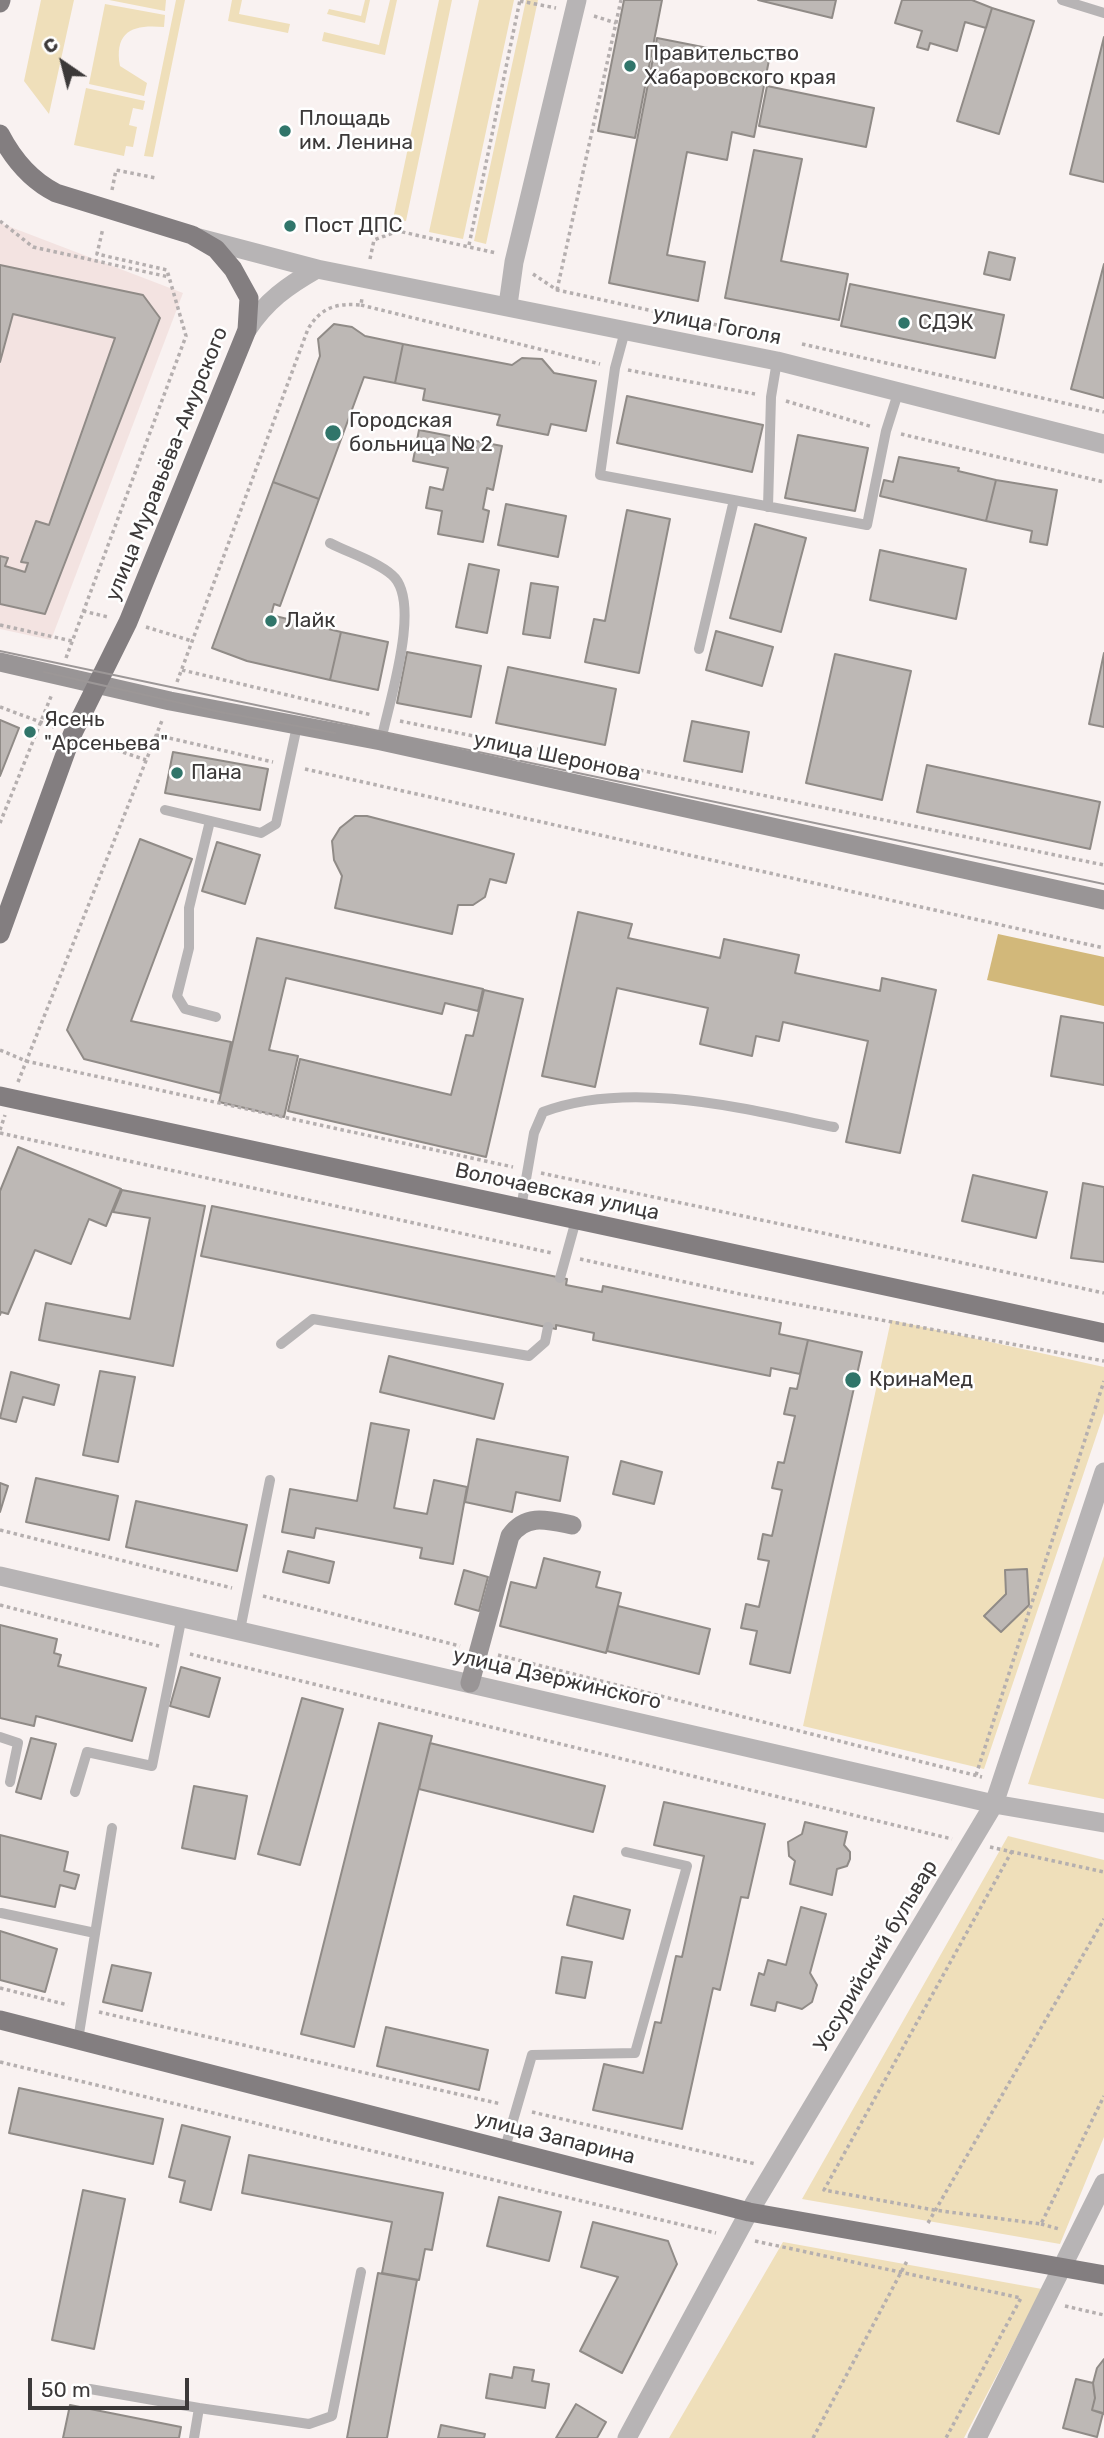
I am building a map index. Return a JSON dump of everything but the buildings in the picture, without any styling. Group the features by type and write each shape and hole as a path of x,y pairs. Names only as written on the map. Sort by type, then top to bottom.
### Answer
{"main road":[{"name":"улица Муравьёва-Амурского","path":"0,134 16,159 40,184 56,193 192,236 216,249 233,268 249,298 247,330 128,622 72,735 0,934"},
{"name":"улица Шеронова","path":"0,662 170,701 381,741 1104,900"},
{"name":"Волочаевская улица","path":"6,1097 1104,1332"},
{"path":"470,1683 510,1536 521,1523 531,1519 572,1525"},
{"name":"улица Запарина","path":"0,2020 749,2212 1104,2275"}],"street":[{"path":"508,305 514,262 577,0"},
{"name":"улица Гоголя","path":"192,236 317,269 508,305 777,361 1104,444"},
{"path":"247,330 262,306 286,286 317,269"},
{"name":"Уссурийский бульвар","path":"627,2438 749,2212 994,1804 1104,1472"},
{"name":"улица Дзержинского","path":"0,1576 994,1804 1104,1823"},
{"path":"978,2438 1104,2183"}],"lane":[{"path":"1062,0 1104,13"},
{"path":"625,331 615,368 600,475 867,525 886,430 899,390"},
{"path":"768,507 771,397 777,361"},
{"path":"699,649 734,500"},
{"path":"330,543 394,576 406,601 405,630 381,741"},
{"path":"165,810 261,833 276,824 298,726"},
{"path":"210,821 189,908 189,948 177,996 185,1009 216,1017"},
{"path":"521,1208 534,1133 543,1112 568,1103 661,1097 834,1127"},
{"path":"560,1278 576,1220"},
{"path":"281,1344 313,1320 529,1356 545,1342 548,1327"},
{"path":"240,1630 270,1480"},
{"path":"75,1792 88,1752 152,1766 182,1616"},
{"path":"0,1737 18,1743 10,1782"},
{"path":"78,2040 112,1828"},
{"path":"505,2148 532,2054 635,2053 687,1866 626,1852"},
{"path":"1,1913 95,1933"},
{"path":"90,2389 309,2424 332,2416 361,2272"},
{"path":"194,2438 199,2407"}],"path":[{"path":"469,245 520,0"},
{"path":"557,290 621,0"},
{"path":"116,170 156,178"},
{"path":"0,221 33,247 169,278"},
{"path":"361,305 374,240 395,231 469,245 514,262 557,290 757,334"},
{"path":"0,823 59,675 186,337 167,270 97,254"},
{"path":"0,1130 6,1097 26,1061 170,701 308,329 321,312 332,305 361,305 615,368 771,397 886,430 1104,482"},
{"path":"797,343 1104,412"},
{"path":"0,625 72,641"},
{"path":"181,670 386,718 1104,866"},
{"path":"156,735 1104,948"},
{"path":"0,1051 26,1061 1104,1293"},
{"path":"976,1776 1104,1381"},
{"path":"0,1605 176,1651 970,1843 1104,1872"},
{"path":"1012,1851 824,2190 934,2210 1041,2224 1104,2096"},
{"path":"813,2438 934,2210 1104,1919"},
{"path":"0,1988 775,2169"},
{"path":"0,2062 735,2238 902,2270 1021,2298 946,2438"},
{"path":"1047,2301 1104,2315"}],"shaded area":[{"path":"41,0 74,0 49,114 24,81"},
{"path":"109,0 166,0 165,11"},
{"path":"176,0 185,0 153,157 144,156"},
{"path":"232,0 242,0 239,14 290,24 288,33 228,21"},
{"path":"365,0 370,0 365,23 327,14 329,9 361,16"},
{"path":"390,0 397,0 385,55 322,41 324,32 379,45"},
{"path":"439,0 452,0 406,221 393,219"},
{"path":"479,0 514,0 463,239 429,232"},
{"path":"526,0 538,0 486,244 474,241"},
{"path":"105,4 165,15 164,27 135,29 123,37 120,45 120,66 147,83 144,96 89,84"},
{"path":"86,88 145,101 143,110 133,108 129,125 137,127 133,147 126,146 124,156 74,145"},
{"path":"0,223 183,293 51,640 0,629"},
{"path":"998,934 1104,957 1104,1006 987,980"},
{"path":"891,1320 1104,1367 1104,1413 984,1769 803,1726"},
{"path":"1104,1556 1104,1799 1028,1784"},
{"path":"1008,1836 1104,1860 1104,2137 1060,2244 802,2199"},
{"path":"783,2242 1042,2289 964,2438 669,2438"}],"tram line":[{"path":"0,651 1104,884"},
{"path":"44,672 220,712 335,733"}],"place":[{"name":"Правительство Хабаровского края","path":"630,66"},
{"name":"Площадь им. Ленина","path":"285,131"},
{"name":"Пост ДПС","path":"290,226"},
{"name":"СДЭК","path":"904,323"},
{"name":"Городская больница № 2","path":"333,433"},
{"name":"Лайк","path":"271,621"},
{"name":"Ясень \"Арсеньева\"","path":"30,732"},
{"name":"Пана","path":"177,773"},
{"name":"КринаМед","path":"853,1380"}]}
